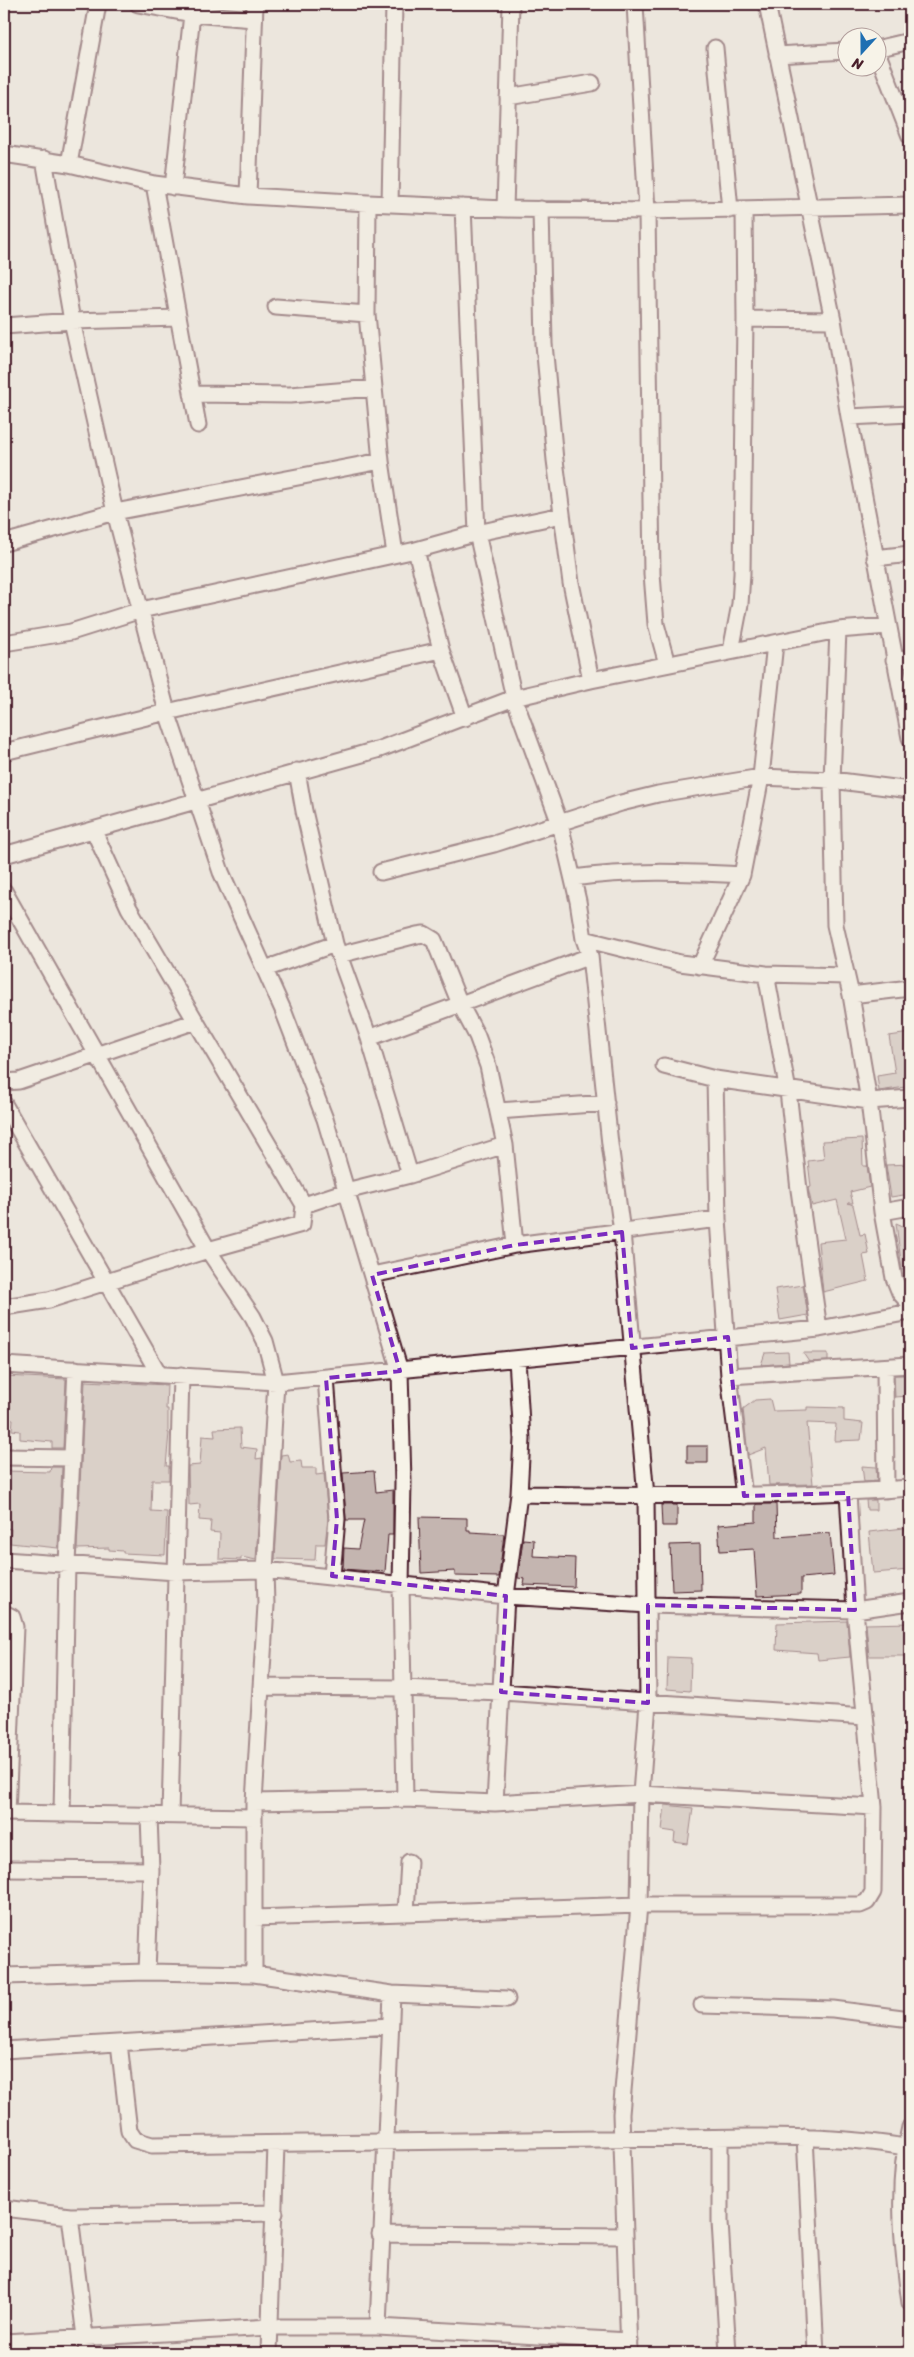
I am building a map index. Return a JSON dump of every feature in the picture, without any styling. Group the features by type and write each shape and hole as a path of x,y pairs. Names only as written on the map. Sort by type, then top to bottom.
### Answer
{"street":[{"path":"70,164 98,4"},
{"path":"138,4 192,14 254,11 248,196"},
{"path":"390,204 394,4"},
{"path":"505,209 511,4"},
{"path":"636,4 647,211 652,574 656,624 667,664"},
{"path":"767,4 833,320 848,417 910,738"},
{"path":"174,187 192,14"},
{"path":"910,41 876,49 910,136"},
{"path":"715,48 737,209 745,319 742,574 740,604 731,651"},
{"path":"778,55 836,52"},
{"path":"508,97 592,83"},
{"path":"4,154 70,164 174,187 248,196 368,203 505,209 647,211 910,205"},
{"path":"44,159 72,321 115,512 167,712 221,872 283,1010 325,1119 400,1371 403,1483 401,1585 402,1688 405,1799"},
{"path":"154,184 198,425"},
{"path":"368,203 366,314 381,461 395,554"},
{"path":"4,2342 271,2327 378,2327 629,2347 621,2114 639,1904 641,1794 648,1703 646,1496 622,1232 590,956 584,939 573,878 560,824 514,698 477,533 463,207"},
{"path":"541,210 544,344 562,515 571,583 592,680"},
{"path":"276,307 366,314"},
{"path":"4,326 72,321 178,318"},
{"path":"745,319 833,320"},
{"path":"192,394 290,394 373,388"},
{"path":"848,417 910,414"},
{"path":"4,543 115,512 381,461"},
{"path":"4,643 44,638 71,632 141,610 416,550 477,533 562,515"},
{"path":"416,550 441,650 464,718"},
{"path":"875,558 910,554"},
{"path":"4,855 380,749 514,698 667,664 838,630 888,626"},
{"path":"838,630 832,780 835,925 851,995 869,1101 882,1212 894,1278 900,1294 910,1304"},
{"path":"700,966 742,875 761,777 775,643"},
{"path":"4,752 167,712 441,650"},
{"path":"894,660 910,659"},
{"path":"297,771 304,811 337,949 369,1038 410,1175"},
{"path":"381,872 494,844 621,803 658,794 761,777 832,780 910,790"},
{"path":"4,1307 49,1300 208,1250 302,1224 304,1205 129,908 94,831"},
{"path":"573,878 610,873 658,871 742,875"},
{"path":"4,891 208,1250 253,1317 265,1341 276,1382 254,1810 254,1974"},
{"path":"265,969 337,949 417,935 431,937 437,944 460,1004 477,1036 488,1066 505,1145 515,1245"},
{"path":"584,939 650,956 700,966 766,974 846,976"},
{"path":"369,1038 590,956"},
{"path":"766,974 788,1090 799,1190 819,1329"},
{"path":"851,995 910,988"},
{"path":"4,1082 19,1080 196,1021"},
{"path":"664,1066 715,1079 869,1101 910,1098"},
{"path":"715,1079 718,1218 728,1337 729,1376 744,1496"},
{"path":"498,1111 606,1102"},
{"path":"4,1104 159,1374"},
{"path":"304,1205 346,1191 410,1175 505,1145"},
{"path":"882,1212 910,1207"},
{"path":"372,1275 515,1245 718,1218"},
{"path":"4,1365 276,1382 819,1329 910,1312"},
{"path":"495,1803 506,1596 519,1494 522,1439 517,1359"},
{"path":"729,1376 910,1366"},
{"path":"885,1367 886,1490"},
{"path":"62,1813 67,1564 76,1369"},
{"path":"170,1816 181,1375"},
{"path":"326,1378 337,1519 332,1576"},
{"path":"4,1456 72,1458"},
{"path":"519,1494 744,1496 848,1493 910,1488"},
{"path":"254,1918 639,1904 860,1905 867,1902 873,1892 874,1807 855,1610 848,1493"},
{"path":"4,1560 176,1572 265,1570 506,1596 648,1605 855,1610 910,1602"},
{"path":"4,1613 12,1617 15,1627 5,1813 170,1816 405,1799 495,1803 641,1794 874,1807"},
{"path":"261,1687 402,1688 501,1692 865,1717"},
{"path":"147,1972 150,1870 149,1816"},
{"path":"406,1912 409,1862"},
{"path":"4,1869 150,1870"},
{"path":"4,1976 147,1972 254,1974 392,1994 507,1999"},
{"path":"378,2327 380,2234 392,1994"},
{"path":"702,2005 833,2009 910,2019"},
{"path":"4,2050 390,2026"},
{"path":"119,2043 129,2131 135,2140 152,2145 805,2138 876,2142 905,2147"},
{"path":"910,2127 905,2147 907,2171 901,2191 905,2268 910,2303"},
{"path":"720,2138 720,2222 728,2353"},
{"path":"805,2138 816,2353"},
{"path":"269,2353 276,2144"},
{"path":"4,2208 70,2216 275,2213"},
{"path":"70,2216 88,2353"},
{"path":"380,2234 624,2236"}],"highlighted area":[{"path":"622,1232 632,1348 728,1337 744,1496 848,1493 855,1610 648,1605 648,1703 501,1692 506,1596 332,1576 337,1519 326,1378 400,1371 372,1275 515,1245"}],"building":[{"path":"910,1033 910,1072 904,1073 906,1087 879,1091 877,1076 895,1073 889,1036"},
{"path":"862,1139 863,1166 867,1166 870,1187 850,1192 853,1203 848,1203 853,1205 860,1235 865,1234 869,1254 863,1255 868,1281 823,1292 818,1242 846,1239 837,1200 812,1206 808,1188 811,1187 808,1161 824,1159 822,1141"},
{"path":"910,1164 910,1194 891,1197 886,1165"},
{"path":"896,1223 910,1229 910,1270 902,1270"},
{"path":"803,1285 808,1315 780,1320 775,1289"},
{"path":"788,1352 789,1363 761,1365 765,1353"},
{"path":"803,1353 828,1353 828,1361 809,1362"},
{"path":"894,1375 910,1375 910,1396 895,1397"},
{"path":"5,1376 66,1379 63,1448 52,1448 52,1442 20,1439 20,1431 12,1430 13,1419 4,1418"},
{"path":"85,1381 167,1385 166,1409 168,1409 169,1433 166,1466 169,1466 169,1480 152,1480 151,1511 167,1512 165,1555 123,1553 123,1551 109,1550 109,1548 77,1549"},
{"path":"770,1399 773,1411 807,1410 807,1407 844,1408 844,1421 863,1423 861,1440 835,1441 836,1424 807,1423 813,1484 769,1485 766,1448 748,1455 743,1409 755,1400"},
{"path":"240,1428 241,1447 257,1449 256,1459 262,1458 256,1560 241,1557 241,1560 219,1559 220,1533 210,1532 211,1521 199,1520 200,1504 189,1505 188,1466 200,1465 202,1436 215,1437 214,1429"},
{"path":"687,1446 708,1446 708,1463 687,1463"},
{"path":"288,1454 290,1462 301,1461 302,1468 316,1468 316,1475 324,1474 328,1519 325,1544 316,1544 315,1560 275,1559 281,1455"},
{"path":"862,1466 876,1467 877,1481 864,1482"},
{"path":"51,1467 62,1467 58,1548 10,1543 11,1529 4,1528 4,1471 50,1472"},
{"path":"374,1471 376,1492 393,1490 393,1535 388,1535 385,1572 343,1569 344,1548 358,1549 364,1520 346,1520 343,1473"},
{"path":"866,1500 876,1500 876,1510 867,1510"},
{"path":"756,1504 776,1504 777,1537 830,1533 834,1575 801,1578 801,1594 757,1596 754,1549 720,1551 718,1525 756,1522"},
{"path":"661,1505 677,1505 677,1526 662,1526"},
{"path":"419,1517 467,1518 467,1530 470,1530 470,1532 504,1534 499,1577 455,1576 455,1571 421,1573"},
{"path":"904,1528 910,1542 910,1570 873,1573 869,1532"},
{"path":"523,1539 534,1540 533,1556 575,1558 574,1587 524,1585 525,1579 518,1578"},
{"path":"700,1544 701,1590 672,1591 670,1545"},
{"path":"847,1621 850,1657 818,1660 817,1653 776,1650 777,1623"},
{"path":"910,1623 910,1656 869,1656 866,1624"},
{"path":"668,1657 691,1658 690,1691 667,1689"},
{"path":"665,1805 693,1808 688,1844 674,1842 675,1832 662,1830"}]}
